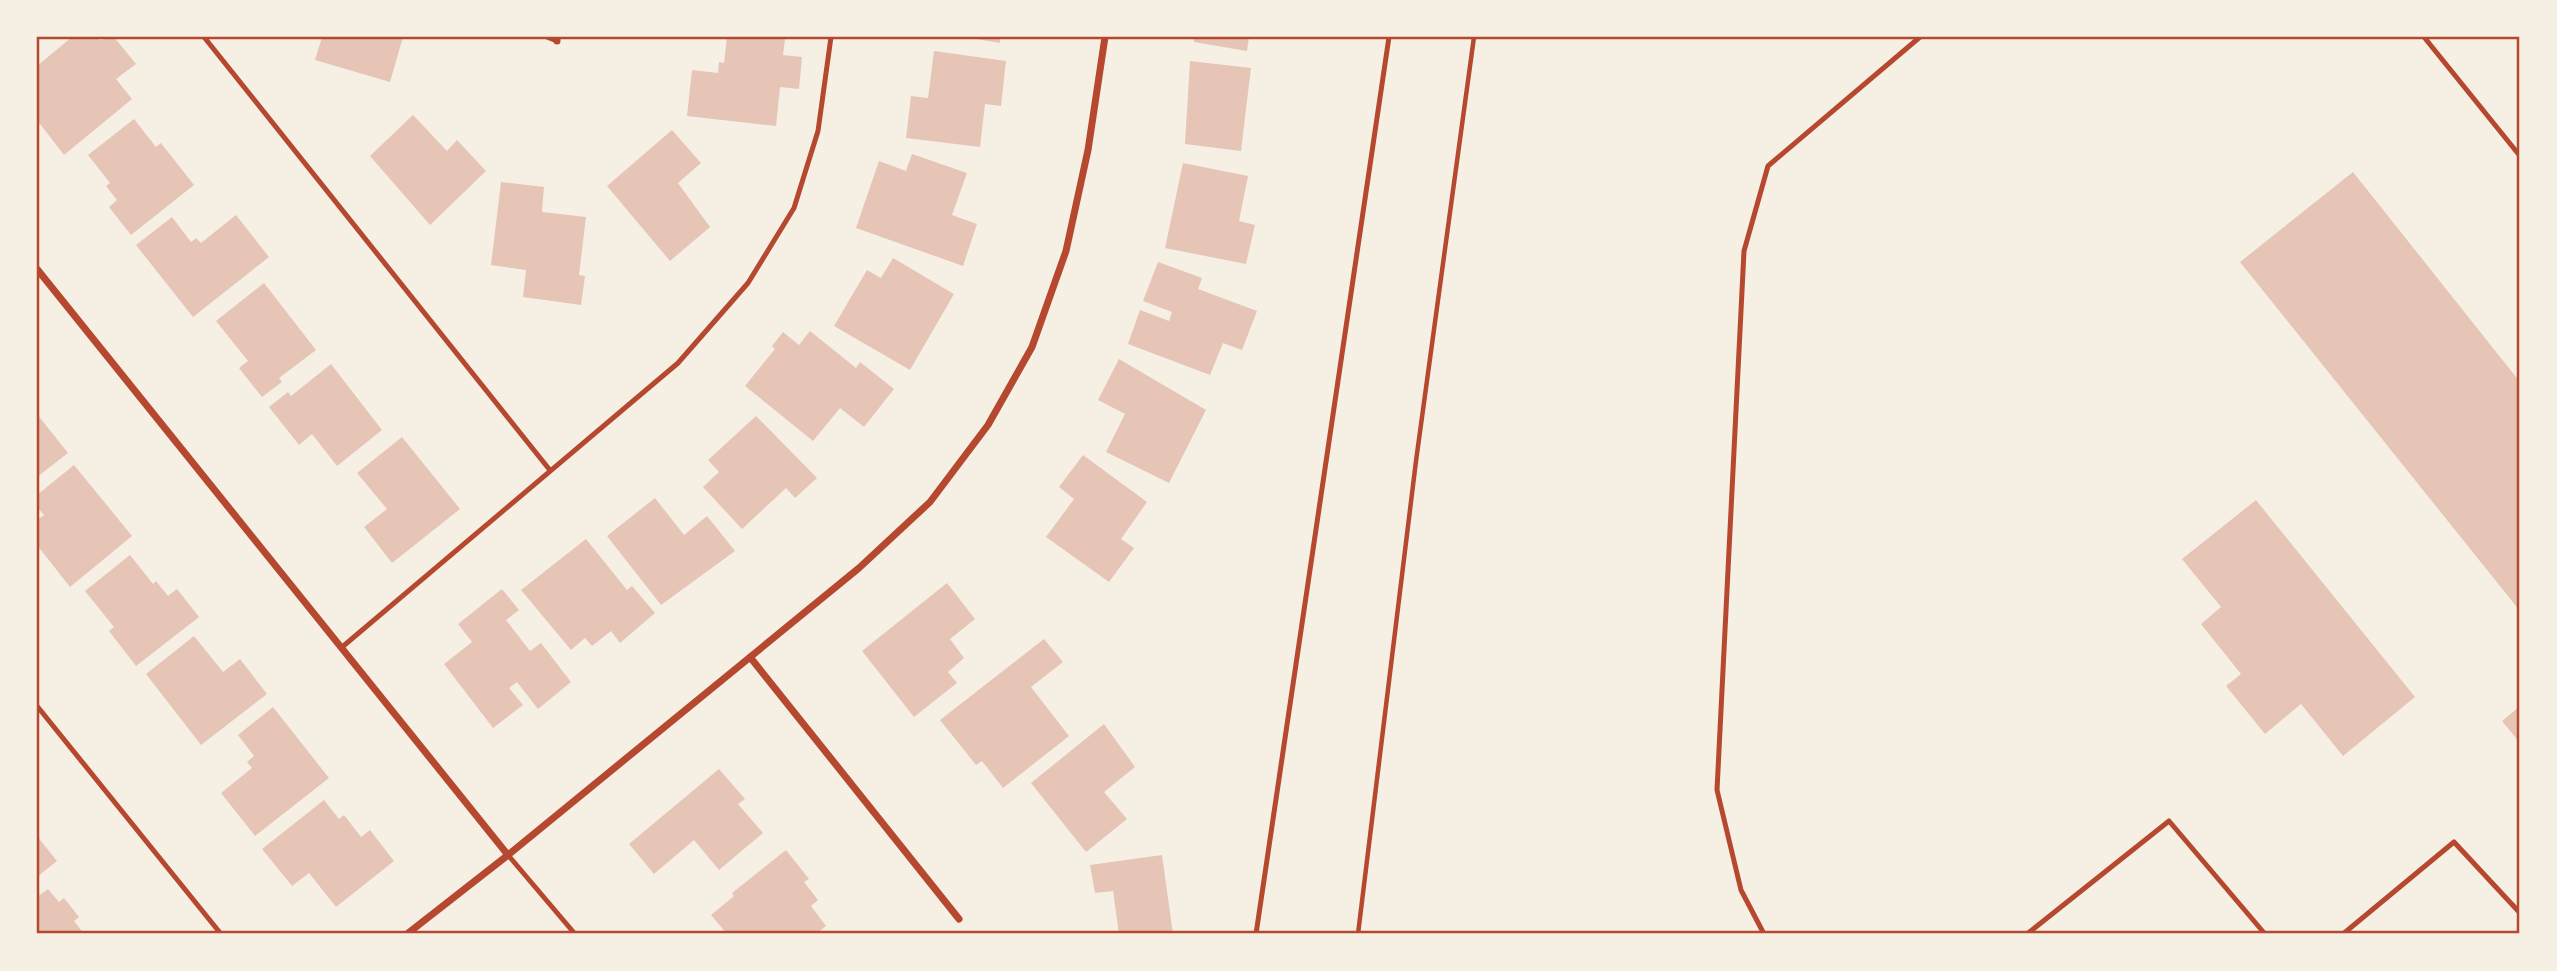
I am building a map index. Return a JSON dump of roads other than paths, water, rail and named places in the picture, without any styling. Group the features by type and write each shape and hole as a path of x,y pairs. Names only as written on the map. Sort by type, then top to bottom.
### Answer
{"street":[{"path":"407,934 508,855 859,568 930,502 988,425 1032,348 1066,251 1088,150 1105,37"},
{"path":"37,269 508,855"},
{"path":"750,657 960,919"}],"lane":[{"path":"204,37 549,469"},
{"path":"547,37 557,39"},
{"path":"341,648 549,469 678,363 748,283 794,208 818,131 831,37"},
{"path":"1256,934 1389,37"},
{"path":"1764,934 1741,890 1717,790 1744,251 1768,166 1920,37"},
{"path":"2424,37 2520,156"},
{"path":"37,706 221,934"},
{"path":"2027,934 2169,821 2265,934"},
{"path":"2343,934 2454,842 2520,913"},
{"path":"508,855 575,934"}]}
